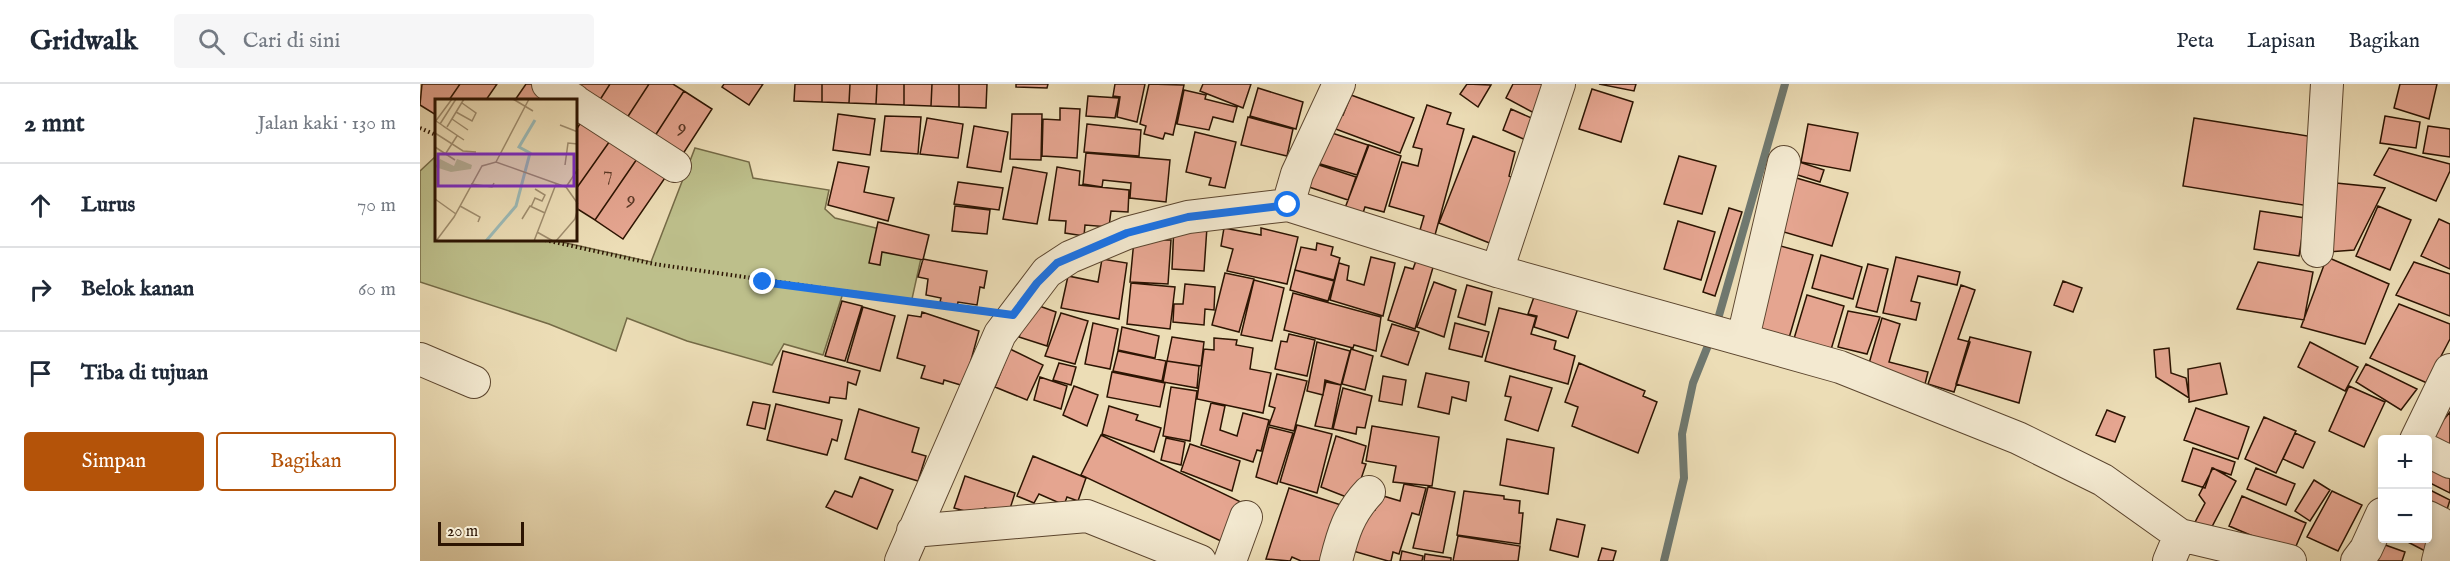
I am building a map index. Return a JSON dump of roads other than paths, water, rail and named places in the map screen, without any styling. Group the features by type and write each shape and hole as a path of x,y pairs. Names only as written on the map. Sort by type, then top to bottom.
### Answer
{"street":[{"path":"548,84 572,99"},
{"path":"1288,205 1297,174 1339,84"},
{"path":"1497,271 1558,84"},
{"path":"2317,251 2327,84"},
{"path":"578,103 675,166"},
{"path":"1739,336 1784,162"},
{"path":"901,561 1000,334 1037,283 1057,263 1127,233 1188,217 1288,205 1318,217 1497,271 1739,336 1840,367 2018,438 2103,480 2175,548 2290,561"},
{"path":"420,359 474,382"},
{"path":"2418,435 2450,370"},
{"path":"2432,453 2450,462"},
{"path":"1336,561 1348,519 1369,492"},
{"path":"914,531 1086,516 1200,561"},
{"path":"1230,561 1246,518"},
{"path":"2432,519 2440,523 2445,533 2438,561"},
{"path":"2357,561 2366,549 2378,523"}],"waterway":[{"path":"1716,326 1785,84"},
{"path":"1664,561 1684,478 1682,434 1693,383 1711,338"}]}
